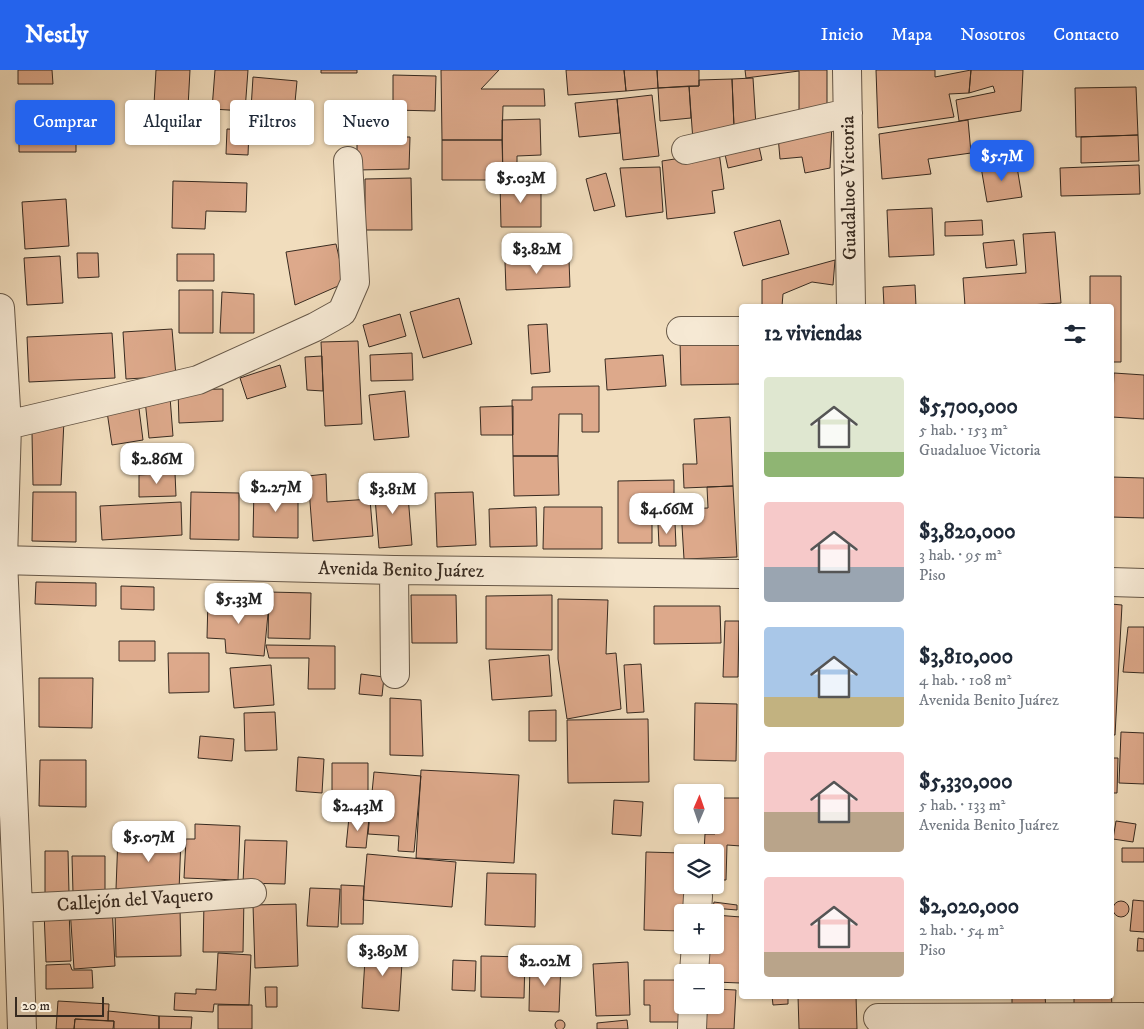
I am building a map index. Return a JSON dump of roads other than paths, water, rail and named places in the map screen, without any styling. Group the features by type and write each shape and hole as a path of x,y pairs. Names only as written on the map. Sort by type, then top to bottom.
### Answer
{"street":[{"name":"Guadaluoe Victoria","path":"847,70 851,304"},
{"path":"686,150 848,113"},
{"path":"7,425 198,380 315,327 342,312 355,282 348,162"},
{"path":"0,308 7,425 2,560 18,908 9,940 22,1029"},
{"path":"681,331 739,331"},
{"name":"Avenida Benito Juárez","path":"2,560 394,570 739,574"},
{"path":"394,570 395,674"},
{"path":"1114,582 1144,583"},
{"name":"Callejón del Vaquero","path":"18,908 252,893"},
{"path":"692,1029 693,1014"},
{"path":"878,1014 1142,1023"}]}
